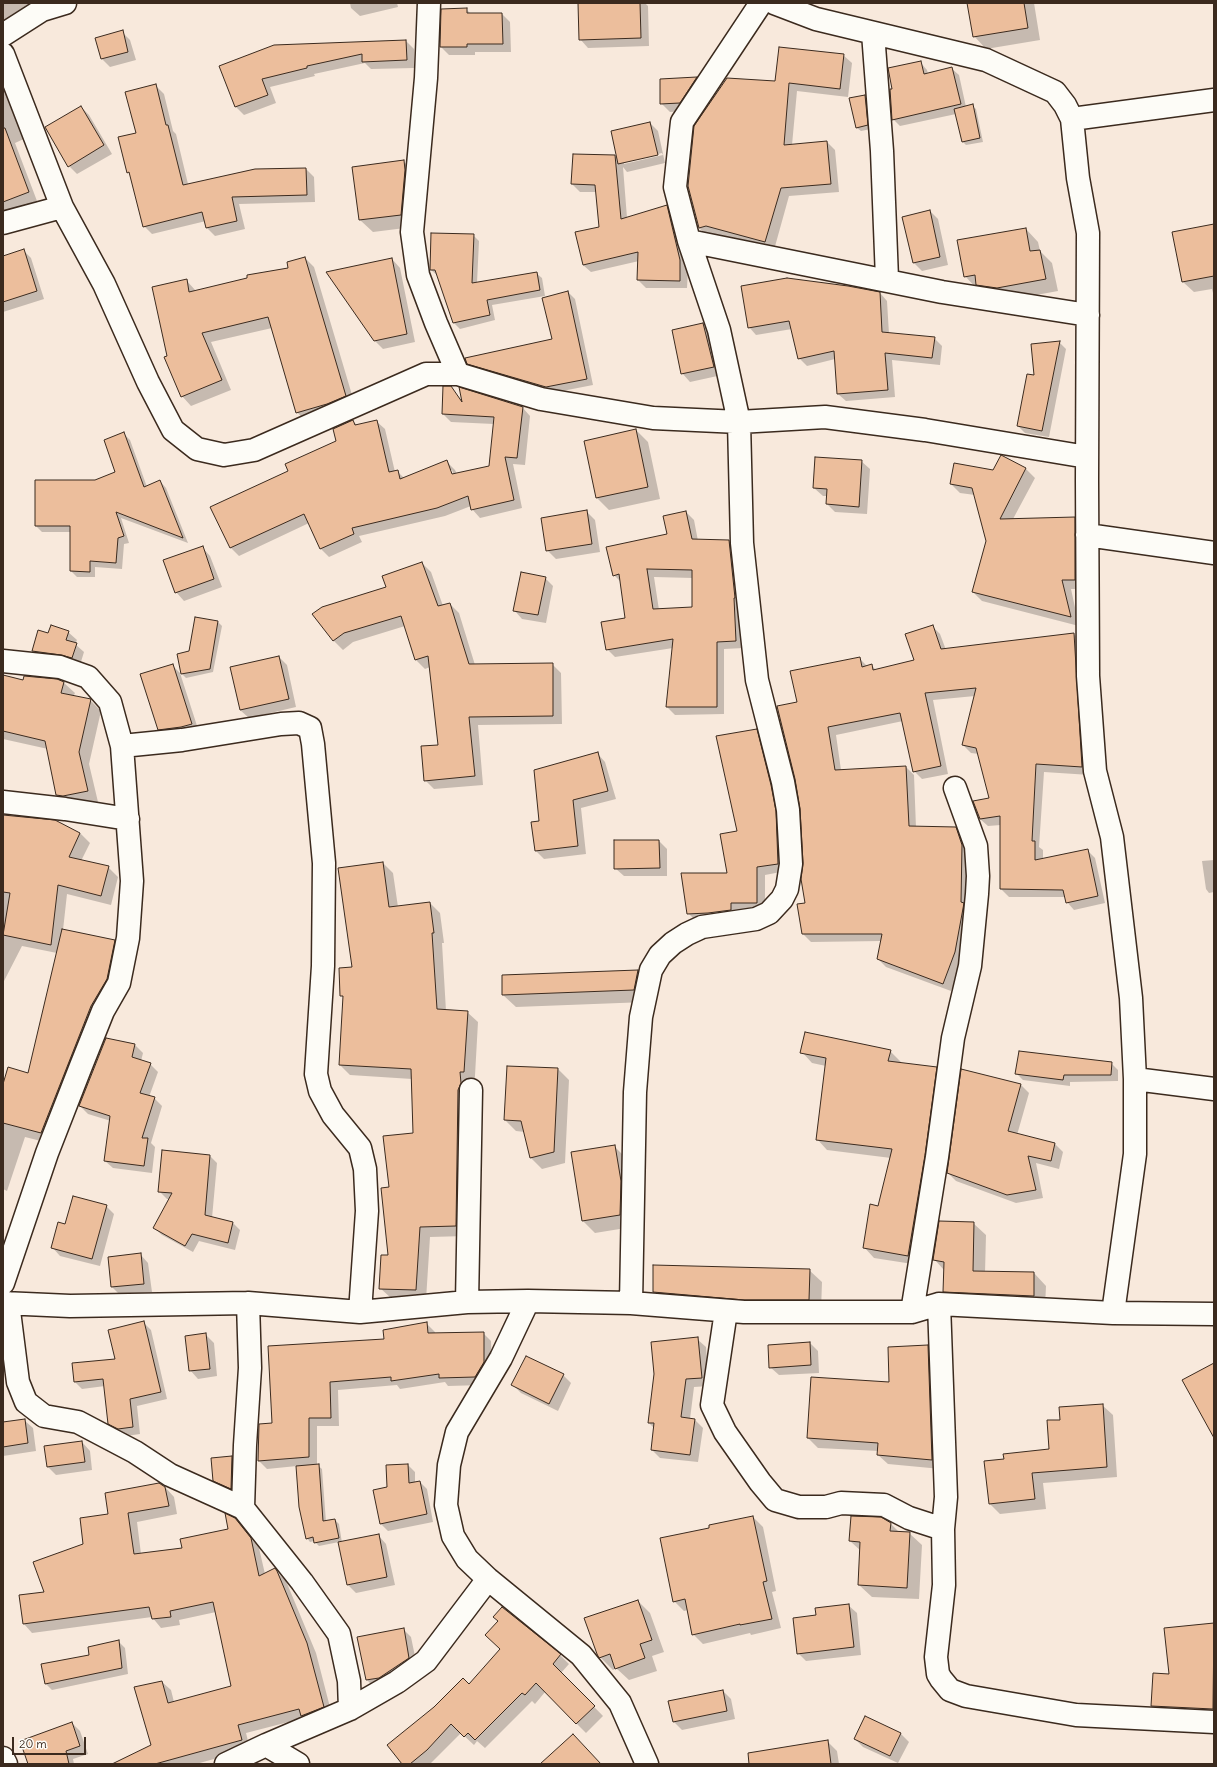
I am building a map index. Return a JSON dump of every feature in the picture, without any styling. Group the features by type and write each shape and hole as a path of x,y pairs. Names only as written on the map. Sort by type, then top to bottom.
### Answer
{"street":[{"path":"3,35 40,6 65,3"},
{"path":"429,3 426,78 412,232 418,275 436,323 458,374"},
{"path":"632,1303 635,1092 641,1017 651,970 660,955 673,943 702,927 756,919 769,913 782,899 786,889 791,864 788,810 783,782 756,673 742,543 739,422 719,330 689,241 675,187 682,122 761,3"},
{"path":"774,3 816,19 986,60 1055,92 1065,105 1072,118 1078,178 1088,233 1088,676 1095,763 1113,844 1131,998 1134,1079 1135,1154 1113,1314"},
{"path":"873,33 882,151 887,280"},
{"path":"3,54 62,207 104,284 148,382 173,430 197,449 224,455 254,450 426,374 458,374 541,399 653,418 739,422 825,417 925,430 1087,456"},
{"path":"1072,118 1214,100"},
{"path":"3,223 62,207"},
{"path":"689,241 942,292 1088,315"},
{"path":"1087,535 1214,553"},
{"path":"3,661 60,667 88,677 110,702 122,746 132,881 128,938 119,983 103,1011 47,1153 5,1296 18,1382 26,1402 44,1416 78,1422 135,1452 170,1475 243,1508 302,1582 338,1634 349,1681 350,1709"},
{"path":"122,746 197,738 281,724 299,723 310,728 314,751 324,863 323,966 316,1074 320,1091 326,1103 360,1148 365,1169 367,1211 360,1312"},
{"path":"912,1312 937,1157 953,1038 970,966 977,894 978,876 976,846 955,788"},
{"path":"3,802 65,809 128,819"},
{"path":"1134,1079 1214,1089"},
{"path":"467,1302 471,1090"},
{"path":"5,1296 70,1306 248,1303 360,1312 467,1302 528,1301 632,1303 726,1311 912,1312 939,1304 1113,1314 1214,1314"},
{"path":"528,1301 501,1358 458,1432 449,1465 446,1505 453,1536 467,1559 488,1579 581,1655 620,1703 647,1764"},
{"path":"243,1508 250,1368 248,1303"},
{"path":"939,1304 946,1497 943,1529 944,1585 936,1661 938,1674 950,1690 966,1696 1076,1715 1214,1722"},
{"path":"726,1311 712,1405 725,1432 760,1482 775,1500 799,1507 826,1507 841,1503 884,1505 909,1518 943,1529"},
{"path":"226,1764 350,1709 397,1682 426,1661 488,1579"},
{"path":"266,1745 298,1764"},
{"path":"3,1758 6,1764"}],"building":[{"path":"578,3 640,3 641,38 579,40"},
{"path":"967,3 1024,3 1028,28 973,37"},
{"path":"467,8 467,13 502,13 503,44 467,44 467,47 440,47 441,9"},
{"path":"123,30 128,52 101,59 95,38"},
{"path":"406,40 407,60 362,62 362,54 307,66 307,68 262,79 268,95 235,107 219,66 274,45"},
{"path":"779,47 844,54 840,89 789,83 784,145 827,141 831,184 781,188 765,242 706,226 699,228 688,186 694,126 727,78 775,81"},
{"path":"921,61 924,74 952,67 961,104 892,120 890,89 892,89 888,68"},
{"path":"697,77 680,103 660,104 660,79"},
{"path":"156,84 183,185 255,169 306,168 307,195 232,197 237,221 206,228 202,212 143,227 129,172 127,173 118,137 136,133 125,92"},
{"path":"865,95 868,125 856,128 849,98"},
{"path":"973,104 980,138 962,142 954,109"},
{"path":"81,106 104,145 68,167 45,127"},
{"path":"650,122 658,155 618,164 611,131"},
{"path":"3,128 5,128 29,192 3,202"},
{"path":"573,154 615,155 621,219 667,205 680,260 680,281 637,280 638,252 583,265 575,232 599,227 595,185 571,184"},
{"path":"404,160 405,170 401,215 359,220 352,167"},
{"path":"930,210 940,257 913,263 902,217"},
{"path":"1214,224 1214,276 1182,282 1172,232"},
{"path":"1026,228 1030,251 1040,250 1046,279 997,288 976,285 975,275 964,277 957,240"},
{"path":"431,233 474,234 472,283 537,272 540,290 487,300 490,315 453,323 435,270 430,270"},
{"path":"24,249 37,291 3,302 3,256"},
{"path":"305,257 346,396 327,404 296,413 268,317 202,333 222,380 181,397 164,357 167,356 152,287 187,279 189,292 247,278 247,275 288,268 287,262"},
{"path":"392,258 407,334 374,341 326,272"},
{"path":"787,278 880,292 882,332 935,337 932,358 885,353 888,390 837,394 834,351 798,359 789,321 748,328 741,286"},
{"path":"568,291 587,379 546,387 467,364 465,358 552,339 542,298"},
{"path":"703,323 714,367 681,374 672,330"},
{"path":"1060,341 1042,431 1017,426 1027,374 1034,375 1031,344"},
{"path":"443,386 451,386 462,402 459,387 523,407 517,458 505,457 514,500 471,510 468,496 437,508 352,528 354,534 320,549 304,514 230,548 210,507 288,471 285,464 336,441 333,429 353,420 355,425 377,420 389,472 398,470 400,479 447,460 452,474 489,466 494,417 442,414"},
{"path":"636,429 648,487 596,498 584,441"},
{"path":"124,432 144,487 160,480 183,538 116,512 124,536 118,538 116,563 90,561 90,572 70,571 70,526 35,526 35,480 95,480 115,472 104,440"},
{"path":"1001,455 1026,468 1000,519 1075,517 1075,580 1062,580 1071,617 972,592 986,541 972,488 950,484 954,463 993,470"},
{"path":"815,457 862,460 859,507 826,504 827,489 813,488"},
{"path":"587,510 592,544 546,551 541,518"},
{"path":"686,511 692,539 729,540 735,598 736,641 717,642 717,707 666,707 673,639 606,650 601,622 625,618 619,574 613,576 606,547 667,534 663,516","holes":["647,569 692,570 692,607 653,609"]},
{"path":"203,546 214,579 175,593 163,560"},
{"path":"422,562 438,606 450,603 469,664 553,663 553,716 469,717 475,776 424,781 421,746 438,745 428,656 415,660 401,616 344,633 333,641 312,614 322,607 386,587 382,576"},
{"path":"521,572 546,577 538,615 513,611"},
{"path":"195,617 218,621 210,669 181,674 177,654 189,651"},
{"path":"51,625 69,631 66,640 77,643 72,658 32,651 38,630 48,633"},
{"path":"933,625 941,649 1074,633 1082,767 1036,764 1032,841 1035,841 1035,860 1088,849 1098,896 1066,903 1063,890 1000,889 1000,816 980,819 973,801 989,798 976,748 962,745 976,688 925,693 941,766 913,772 900,713 828,727 835,770 906,766 909,826 956,827 962,845 961,902 964,903 955,952 943,984 877,959 882,934 802,934 797,904 805,903 801,879 803,863 800,809 795,779 777,706 797,702 790,671 860,657 862,667 872,664 873,670 914,660 905,634"},
{"path":"279,656 289,699 240,710 230,667"},
{"path":"173,664 192,724 158,730 140,674"},
{"path":"3,675 23,680 24,676 57,679 64,682 61,693 91,699 79,752 88,791 63,796 56,795 45,741 3,731"},
{"path":"757,729 776,811 778,864 757,867 757,903 731,903 731,910 687,914 681,873 727,873 720,834 737,831 716,736"},
{"path":"598,752 608,791 573,800 578,846 535,851 531,822 539,821 534,770"},
{"path":"3,815 55,820 80,833 69,857 109,866 101,896 58,885 51,945 3,935 10,893 3,892"},
{"path":"614,840 659,840 660,868 614,869"},
{"path":"383,862 389,907 430,902 434,933 432,933 437,1009 468,1011 464,1072 460,1072 461,1083 458,1090 456,1226 420,1227 416,1290 379,1289 381,1255 388,1255 381,1188 389,1187 383,1136 413,1133 411,1069 339,1065 343,996 340,996 339,968 352,967 338,868"},
{"path":"62,929 115,940 107,979 91,1006 41,1133 3,1123 3,1084 8,1067 28,1073"},
{"path":"638,970 634,990 502,995 502,975"},
{"path":"805,1032 891,1050 888,1061 937,1067 925,1155 908,1256 863,1248 870,1204 878,1206 892,1149 816,1140 826,1058 800,1053"},
{"path":"106,1038 135,1044 132,1057 151,1063 140,1093 155,1097 142,1138 148,1138 144,1166 104,1161 110,1116 79,1106"},
{"path":"1019,1051 1112,1062 1111,1075 1064,1075 1063,1080 1015,1074"},
{"path":"507,1066 558,1068 554,1152 530,1158 521,1121 504,1120"},
{"path":"961,1069 1021,1084 1008,1131 1055,1143 1051,1161 1028,1156 1036,1190 1007,1195 947,1173"},
{"path":"615,1145 621,1181 620,1215 582,1221 571,1152"},
{"path":"162,1150 210,1155 205,1215 233,1222 228,1243 192,1234 185,1246 153,1228 172,1193 158,1192"},
{"path":"73,1196 107,1205 92,1259 51,1248 58,1222 65,1224"},
{"path":"939,1221 974,1222 973,1271 1034,1272 1034,1296 943,1292 944,1262 933,1260"},
{"path":"141,1253 144,1284 111,1287 108,1257"},
{"path":"653,1265 810,1269 809,1300 744,1300 653,1292"},
{"path":"144,1321 161,1392 130,1399 133,1427 118,1429 108,1424 103,1379 74,1382 72,1363 115,1359 108,1330"},
{"path":"427,1322 428,1333 484,1332 484,1362 475,1377 439,1378 439,1374 391,1381 391,1377 330,1382 331,1418 309,1418 309,1457 258,1461 259,1424 272,1423 268,1346 384,1339 383,1330"},
{"path":"206,1333 210,1369 189,1371 185,1336"},
{"path":"698,1337 702,1378 686,1379 681,1417 695,1419 690,1455 651,1450 654,1423 648,1423 654,1374 651,1342"},
{"path":"810,1342 811,1365 769,1368 768,1345"},
{"path":"928,1345 932,1460 877,1455 878,1443 807,1438 811,1377 889,1382 888,1347"},
{"path":"526,1356 564,1374 549,1404 511,1385"},
{"path":"1214,1363 1214,1438 1182,1380"},
{"path":"1103,1404 1107,1467 1032,1473 1035,1499 989,1504 984,1461 1004,1459 1003,1454 1049,1449 1047,1420 1060,1420 1059,1407"},
{"path":"25,1419 28,1443 3,1447 3,1422"},
{"path":"82,1441 85,1462 47,1467 44,1446"},
{"path":"232,1456 231,1489 213,1481 211,1458"},
{"path":"319,1464 323,1521 335,1519 339,1538 314,1543 313,1537 306,1539 299,1507 296,1466"},
{"path":"408,1464 409,1483 420,1481 427,1514 380,1524 373,1490 387,1487 386,1465"},
{"path":"159,1483 165,1487 169,1506 128,1513 134,1554 182,1548 180,1539 228,1529 225,1513 235,1518 251,1538 259,1576 275,1568 277,1571 307,1643 324,1707 301,1716 299,1709 238,1725 242,1740 155,1764 112,1764 151,1745 134,1687 162,1681 168,1703 231,1686 213,1602 170,1611 171,1617 152,1619 149,1607 23,1624 19,1595 44,1592 33,1562 83,1544 80,1518 108,1514 105,1493"},
{"path":"753,1516 767,1581 763,1582 772,1619 740,1624 692,1635 685,1599 673,1602 660,1538 709,1528 709,1525"},
{"path":"851,1516 881,1517 891,1523 890,1531 910,1532 907,1588 858,1585 860,1542 849,1541"},
{"path":"379,1534 387,1577 347,1585 338,1542"},
{"path":"638,1600 652,1640 640,1644 645,1658 615,1669 610,1654 599,1658 584,1618"},
{"path":"849,1604 854,1647 797,1654 793,1618 816,1615 815,1608"},
{"path":"502,1607 561,1654 553,1664 595,1706 576,1724 536,1683 525,1695 522,1693 475,1740 468,1733 464,1737 451,1724 427,1750 410,1764 402,1764 387,1745 434,1707 463,1678 469,1684 500,1649 485,1635 498,1621 493,1617"},
{"path":"1214,1623 1213,1709 1151,1706 1153,1673 1169,1674 1164,1628"},
{"path":"404,1628 409,1658 379,1678 366,1680 357,1637"},
{"path":"119,1640 122,1668 45,1684 41,1664 89,1655 88,1647"},
{"path":"723,1690 727,1711 673,1722 668,1701"},
{"path":"865,1716 901,1733 890,1756 854,1739"},
{"path":"72,1722 80,1746 66,1751 69,1764 28,1764 20,1741"},
{"path":"573,1734 601,1764 540,1764"},
{"path":"828,1740 831,1764 749,1764 748,1753"}]}
